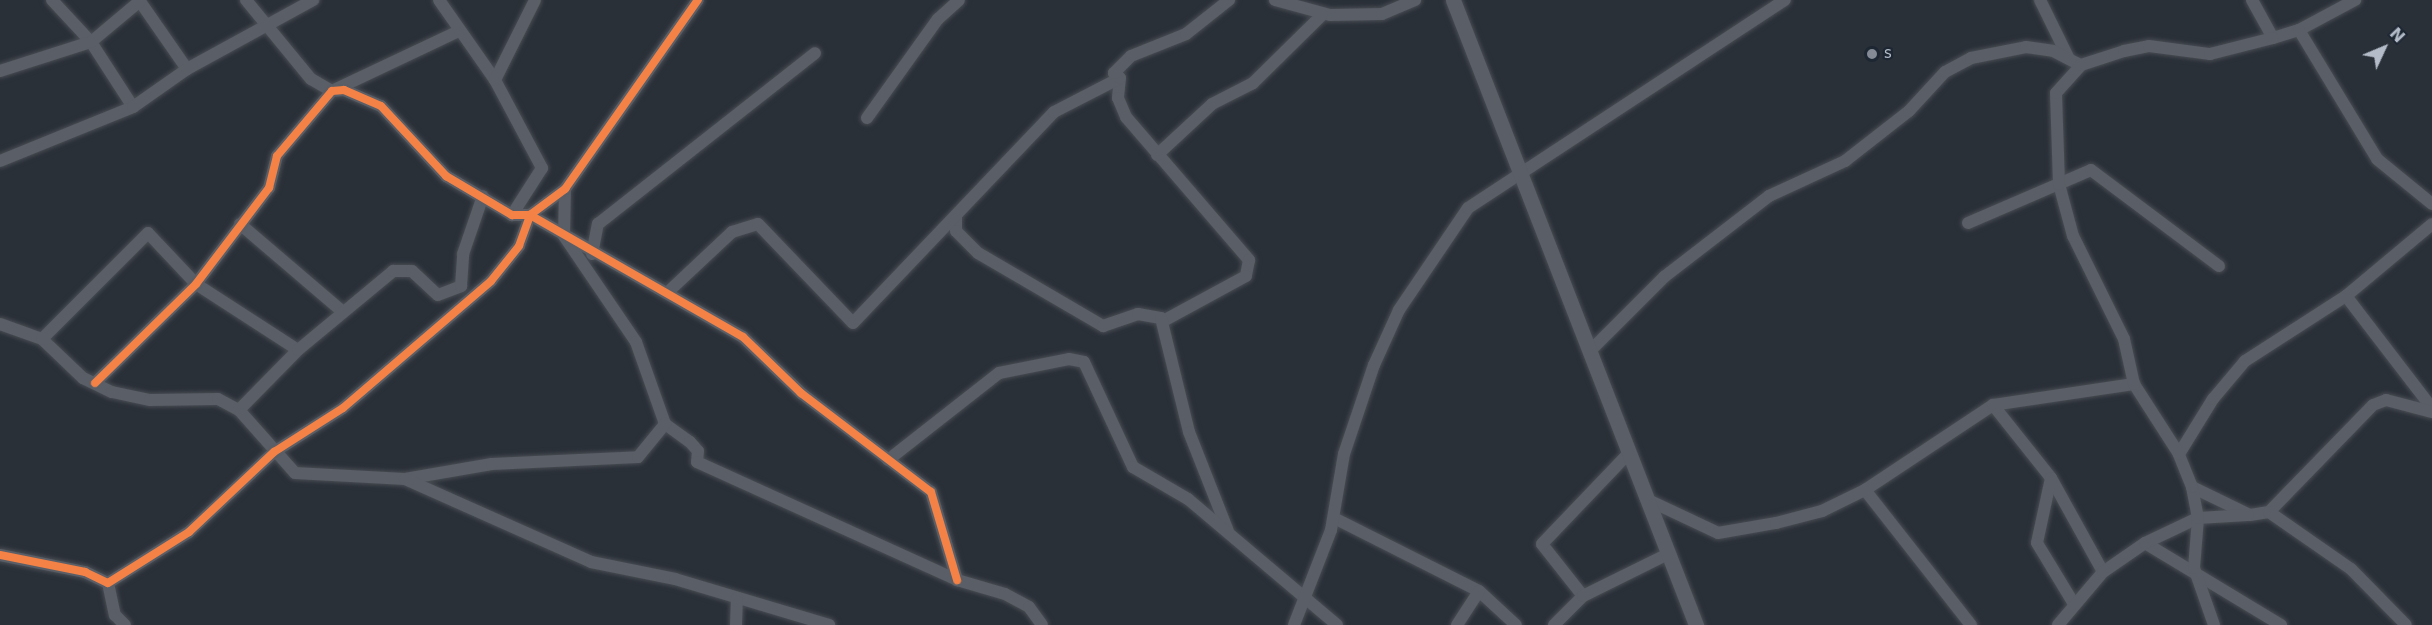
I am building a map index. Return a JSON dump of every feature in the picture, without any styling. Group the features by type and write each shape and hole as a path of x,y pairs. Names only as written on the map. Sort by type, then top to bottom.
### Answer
{"street":[{"path":"52,0 91,42 133,106"},
{"path":"0,71 91,42 139,0 187,69"},
{"path":"246,0 264,28 311,79 332,91 357,93 381,106 430,164 512,215 530,215 592,254 668,292 743,337 801,393 931,492 957,580"},
{"path":"0,161 133,106 187,69 313,0"},
{"path":"439,0 495,80 542,168 512,215"},
{"path":"495,80 535,0"},
{"path":"108,583 189,532 274,452 343,408 459,313 519,246 530,215 565,189 699,0"},
{"path":"867,118 938,19 959,0"},
{"path":"956,215 956,231 973,250 1103,326 1138,314 1163,321 1242,279 1250,265 1123,112 1120,78 1114,73 1131,57 1186,34 1229,0"},
{"path":"1275,0 1322,15 1382,14 1415,0"},
{"path":"1453,0 1592,349 1696,625"},
{"path":"1294,625 1334,518 1344,454 1399,310 1474,201 1520,169 1785,0"},
{"path":"2040,0 2068,57"},
{"path":"2252,0 2272,38"},
{"path":"2214,625 2194,568 2198,518 2192,487 2179,454 2134,384 2124,339 2073,236 2059,184 2056,93 2081,65 2149,46 2210,54 2300,30 2355,0"},
{"path":"1157,155 1212,104 1253,83 1322,15"},
{"path":"2300,30 2377,159 2432,204"},
{"path":"95,383 196,284 269,188 277,156 332,91 459,31"},
{"path":"1592,349 1664,277 1769,196 1845,161 1909,111 1945,72 1971,58 2026,47 2068,57 2081,65"},
{"path":"592,254 598,224 815,53"},
{"path":"668,292 732,232 758,224 853,323 1054,112 1120,78"},
{"path":"1968,223 2059,184 2078,172 2102,174 2219,266"},
{"path":"565,189 564,236 636,342 665,424 690,442 698,451 697,462 957,580 1005,594 1029,607 1038,624"},
{"path":"239,410 298,351 343,312 403,268 438,295 461,286 463,254 483,196"},
{"path":"240,224 343,312"},
{"path":"2179,454 2213,399 2245,361 2346,296 2432,224"},
{"path":"42,339 144,233 196,284 298,351"},
{"path":"2346,296 2432,410"},
{"path":"1163,321 1166,353 1188,432 1230,535"},
{"path":"0,324 42,339 95,383 150,400 210,396 239,410 274,452 295,472 405,478 492,464 638,457 665,424"},
{"path":"888,460 999,373 1069,359 1083,362 1133,467 1188,499 1337,625"},
{"path":"1648,500 1718,533 1822,511 1865,490 1993,405 2134,384"},
{"path":"2058,625 2103,572 2145,543 2198,518 2269,512 2373,405 2385,400 2432,410"},
{"path":"1993,405 2051,478 2103,572"},
{"path":"1583,596 1542,544 1630,452"},
{"path":"405,478 571,555 737,598 799,621 829,625"},
{"path":"2051,478 2037,543 2074,604"},
{"path":"2192,487 2250,514"},
{"path":"1865,490 1971,625"},
{"path":"2269,512 2351,569 2406,625"},
{"path":"1334,518 1479,591 1516,625"},
{"path":"2145,543 2194,568 2281,625"},
{"path":"1554,625 1583,596 1668,554"},
{"path":"0,555 85,572 108,583"},
{"path":"108,583 115,615 125,625"},
{"path":"1457,625 1479,591"},
{"path":"736,625 737,598"}],"cycle path":[{"path":"0,555 85,572 108,583 189,532 274,452 343,408 491,281 519,246 530,215 565,189 698,0"},
{"path":"95,383 196,284 269,188 277,156 332,91 344,90 381,106 446,176 512,215 530,215 743,337 801,393 931,492 957,580"}],"place":[{"name":"s","path":"1872,54"}]}
